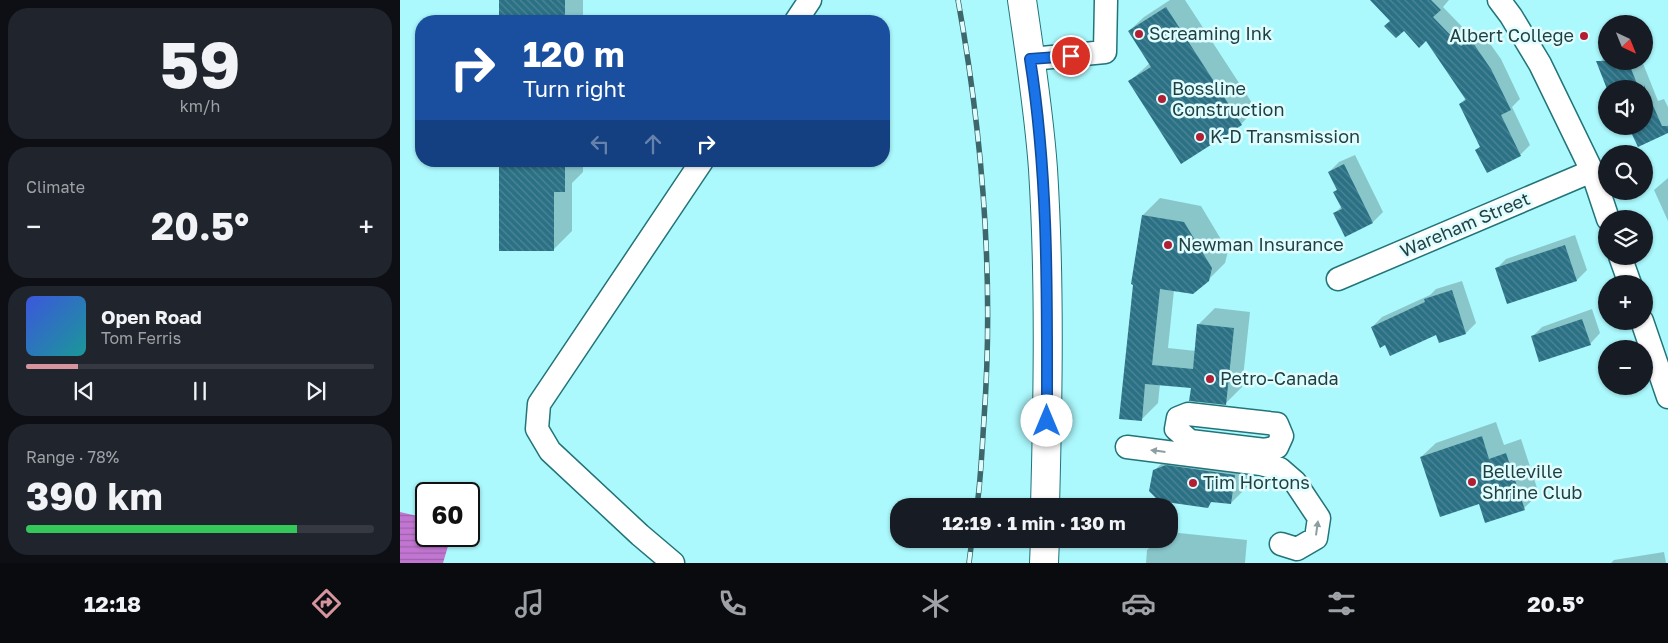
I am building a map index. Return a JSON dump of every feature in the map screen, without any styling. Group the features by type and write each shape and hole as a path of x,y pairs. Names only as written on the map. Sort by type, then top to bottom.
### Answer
{"main road":[{"path":"1022,0 1036,94 1043,168 1046,248 1047,421 1045,498"},
{"path":"1044,548 1044,563"}],"street":[{"path":"800,15 810,0"},
{"path":"1030,59 1105,52 1106,0"},
{"path":"1499,0 1540,64 1592,171 1605,210"},
{"path":"673,563 640,535 550,451 537,429 539,404 698,167"},
{"name":"Wareham Street","path":"1338,279 1592,171"},
{"path":"1645,330 1668,397"},
{"path":"1127,448 1261,464 1280,469 1296,482 1319,518 1316,538 1297,550 1281,544"}],"shaded area":[{"path":"400,512 415,515 415,547 448,547 443,563 400,563"}],"building":[{"path":"499,0 565,0 565,15 499,15"},
{"path":"1370,0 1431,0 1441,10 1433,17 1461,46 1471,40 1491,69 1511,110 1501,115 1521,156 1487,173 1475,150 1480,147 1459,104 1466,100 1426,41 1419,48 1404,31 1396,38 1384,26 1390,21"},
{"path":"1166,7 1242,125 1181,164 1128,81 1151,67 1128,31"},
{"path":"1600,70 1632,70 1635,80 1603,80"},
{"path":"1653,106 1662,126 1668,126 1668,133 1642,145 1637,145 1632,135 1653,135"},
{"path":"1344,164 1373,223 1345,237 1333,213 1342,209 1333,192 1337,190 1328,172"},
{"path":"499,167 565,167 565,192 554,192 554,251 499,251"},
{"path":"1142,215 1184,222 1212,268 1209,281 1193,294 1160,289 1152,365 1193,369 1197,324 1234,328 1226,405 1189,401 1191,388 1145,384 1142,421 1119,419 1133,285 1131,284"},
{"path":"1565,245 1577,281 1507,304 1495,268"},
{"path":"1452,290 1466,334 1439,343 1436,335 1390,356 1385,345 1380,348 1371,327 1425,302 1424,299"},
{"path":"1582,319 1591,345 1539,362 1531,336"},
{"name":"Belleville Shrine Club","path":"1482,436 1489,459 1506,453 1525,510 1485,523 1479,504 1440,517 1420,457"},
{"name":"Tim Hortons","path":"1166,465 1235,475 1231,504 1211,502 1208,508 1178,504 1178,498 1156,498 1149,491 1153,470"}],"railway":[{"path":"958,0 967,52 980,156 987,261 987,366 978,498"},
{"path":"969,563 971,548"}],"place":[{"name":"Screaming Ink","path":"1139,34"},
{"name":"Albert College","path":"1584,36"},
{"name":"Bossline Construction","path":"1162,99"},
{"name":"K-D Transmission","path":"1200,137"},
{"name":"Newman Insurance","path":"1168,245"},
{"name":"Petro-Canada","path":"1210,379"},
{"name":"Belleville Shrine Club","path":"1472,482"},
{"name":"Tim Hortons","path":"1193,483"}],"route":[{"path":"1047,421 1046,248 1043,168 1036,94 1030,59 1071,56"}]}
